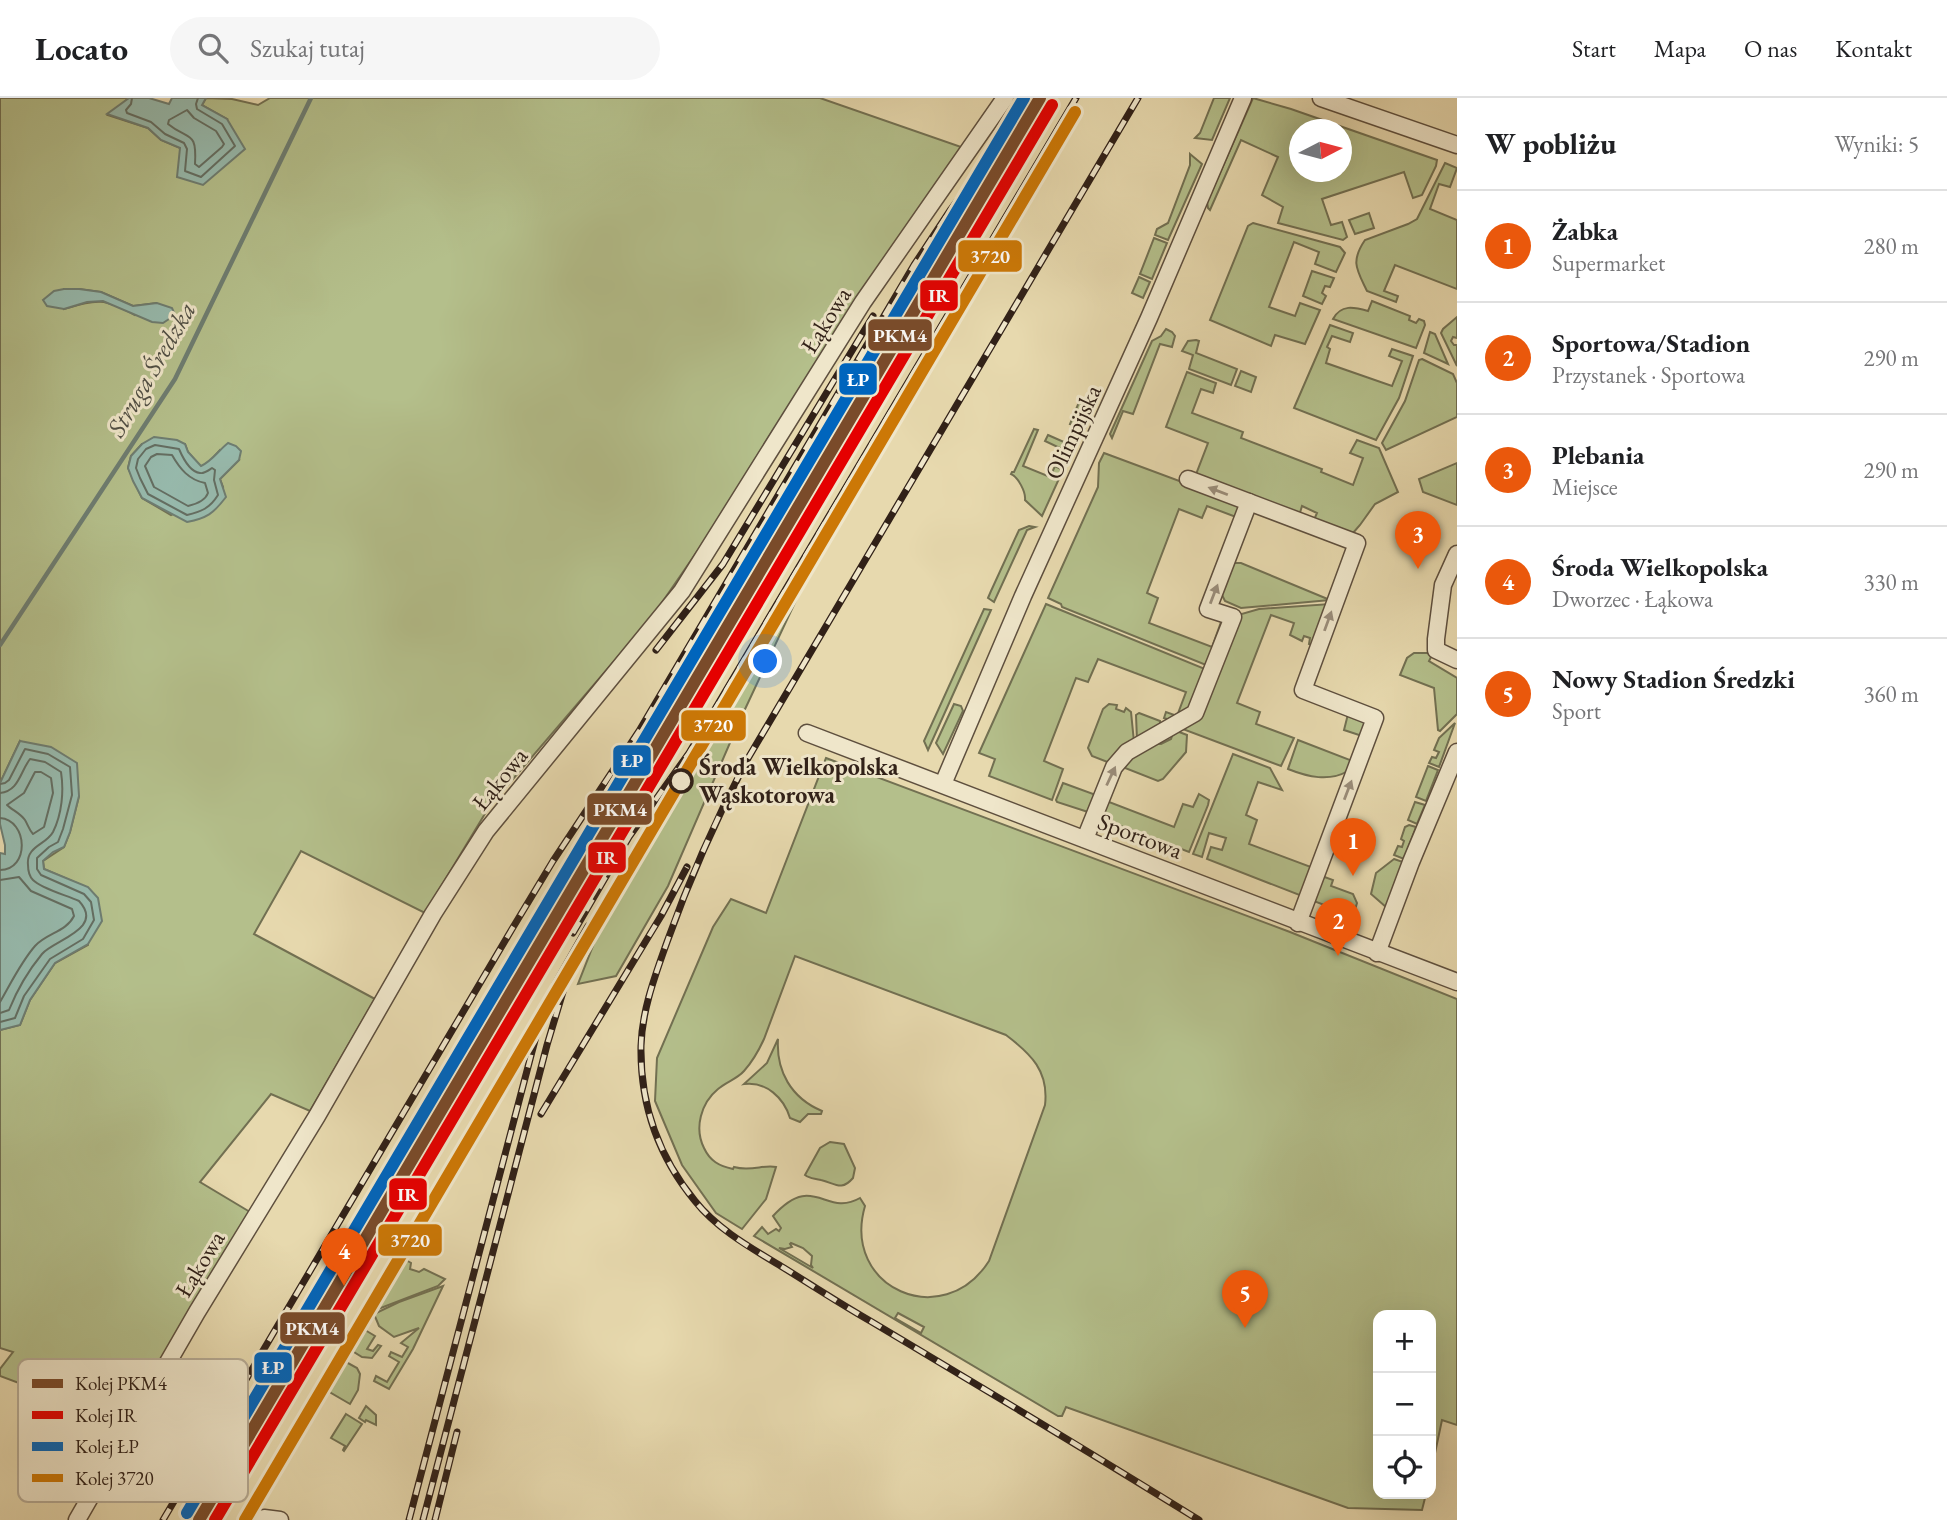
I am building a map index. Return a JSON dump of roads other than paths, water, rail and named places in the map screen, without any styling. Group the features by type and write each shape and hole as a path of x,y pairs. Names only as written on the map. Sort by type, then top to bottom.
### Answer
{"street":[{"name":"Łąkowa","path":"170,1359 317,1116 433,914 486,831 682,591 863,302 1005,98"},
{"name":"Olimpijska","path":"943,784 1243,98"},
{"path":"1321,98 1455,139"},
{"path":"1188,479 1357,543 1303,690 1375,718 1298,923"},
{"path":"1085,839 1114,767 1127,752 1195,713 1233,617 1208,608 1249,502"},
{"path":"1457,554 1443,585 1436,639 1436,650 1457,660"},
{"name":"Sportowa","path":"807,733 1457,982"},
{"path":"1377,953 1457,752"},
{"name":"Łąkowa","path":"76,1520 86,1502"},
{"path":"258,1520 280,1520"}],"water":[{"path":"129,98 149,98 169,104 172,98 206,98 202,105 227,119 245,149 203,185 177,177 180,148 161,140 148,128 107,114"},
{"path":"64,289 101,292 133,306 157,303 172,308 175,315 163,323 152,322 103,301 87,302 64,309 47,306 43,300 54,291"},
{"path":"154,437 177,440 185,444 188,452 201,466 228,443 241,451 239,460 220,479 226,497 205,517 187,522 142,498 128,468 131,456 142,444"},
{"path":"20,741 51,747 77,763 79,796 70,832 64,847 43,861 44,869 88,887 98,898 102,921 88,944 55,963 30,1000 20,1025 0,1030 0,853 5,854 5,845 0,824 0,783"}],"waterway":[{"name":"Struga Średzka","path":"0,645 175,379 311,98"}],"railway":[{"path":"573,933 629,837 689,753 1076,98"},
{"path":"1138,98 747,760 714,827 675,919 647,1006 641,1046 644,1088 661,1147 695,1201 725,1230 1199,1520"},
{"path":"248,1376 553,861 639,731 914,265 990,157"},
{"path":"656,650 723,564 873,316"},
{"path":"541,1114 661,916 687,867"},
{"path":"409,1520 539,1025 555,984 588,926"},
{"path":"423,1520 547,1045 566,982"},
{"path":"435,1520 457,1432"},
{"path":"163,1520 174,1502"}],"rail line":[{"name":"ŁP","path":"248,1410 1024,98"},
{"name":"PKM4","path":"248,1437 1040,98"},
{"name":"IR","path":"248,1464 1052,105"},
{"name":"3720","path":"245,1520 1075,112"},
{"name":"ŁP","path":"187,1513 194,1502"},
{"name":"PKM4","path":"199,1520 210,1502"},
{"name":"IR","path":"215,1520 226,1502"}],"place":[{"name":"Plebania","path":"1418,569"},
{"name":"Środa Wielkopolska Wąskotorowa","path":"681,781"},
{"name":"Żabka","path":"1353,876"},
{"name":"Sportowa/Stadion","path":"1338,956"},
{"name":"Środa Wielkopolska","path":"344,1286"},
{"name":"Nowy Stadion Średzki","path":"1245,1328"}]}
